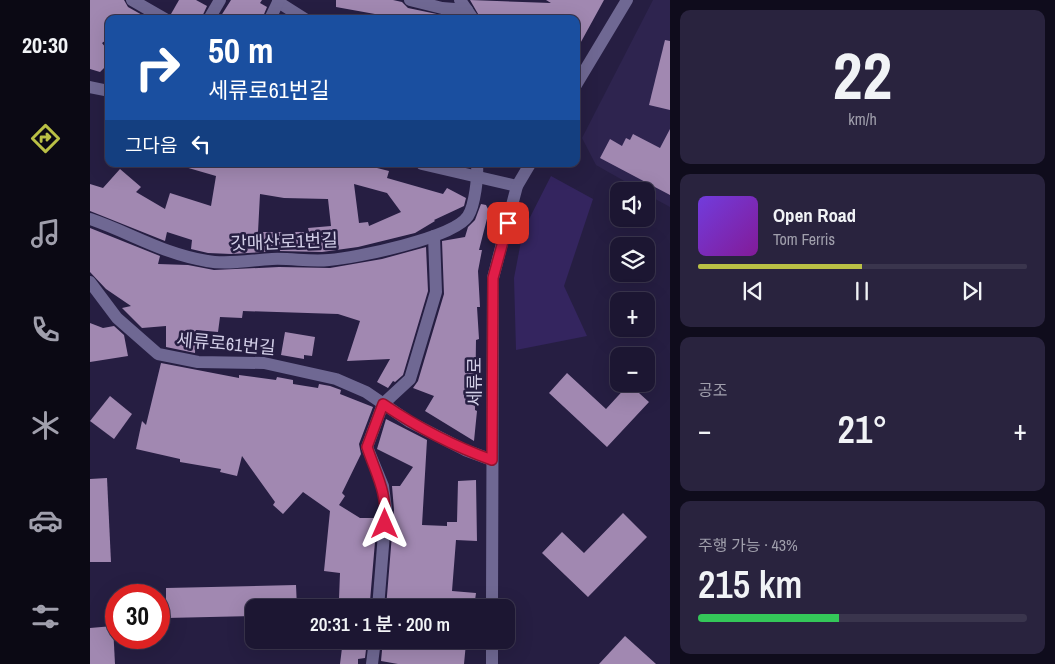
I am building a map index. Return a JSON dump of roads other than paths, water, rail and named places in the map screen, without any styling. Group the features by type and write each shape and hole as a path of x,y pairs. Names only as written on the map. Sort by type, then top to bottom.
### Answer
{"street":[{"path":"132,0 158,15"},
{"path":"212,15 220,0"},
{"path":"410,0 443,13 466,9"},
{"path":"580,78 627,0"},
{"path":"272,15 278,1 299,15"},
{"path":"90,87 105,90"},
{"path":"450,167 478,170 517,186"},
{"name":"세류로","path":"492,599 493,278 517,186 528,167"},
{"name":"갓매산로1번길","path":"90,219 173,254 210,262 275,258 328,260 374,253 434,236 468,216 478,170"},
{"path":"379,599 386,509 383,486 367,447 383,404 410,378 436,292 434,236"},
{"name":"세류로61번길","path":"90,282 117,318 158,354 198,362 264,363 336,379 358,389 410,422 465,450 492,460"},
{"path":"372,664 374,649"},
{"path":"490,649 492,664"}]}
